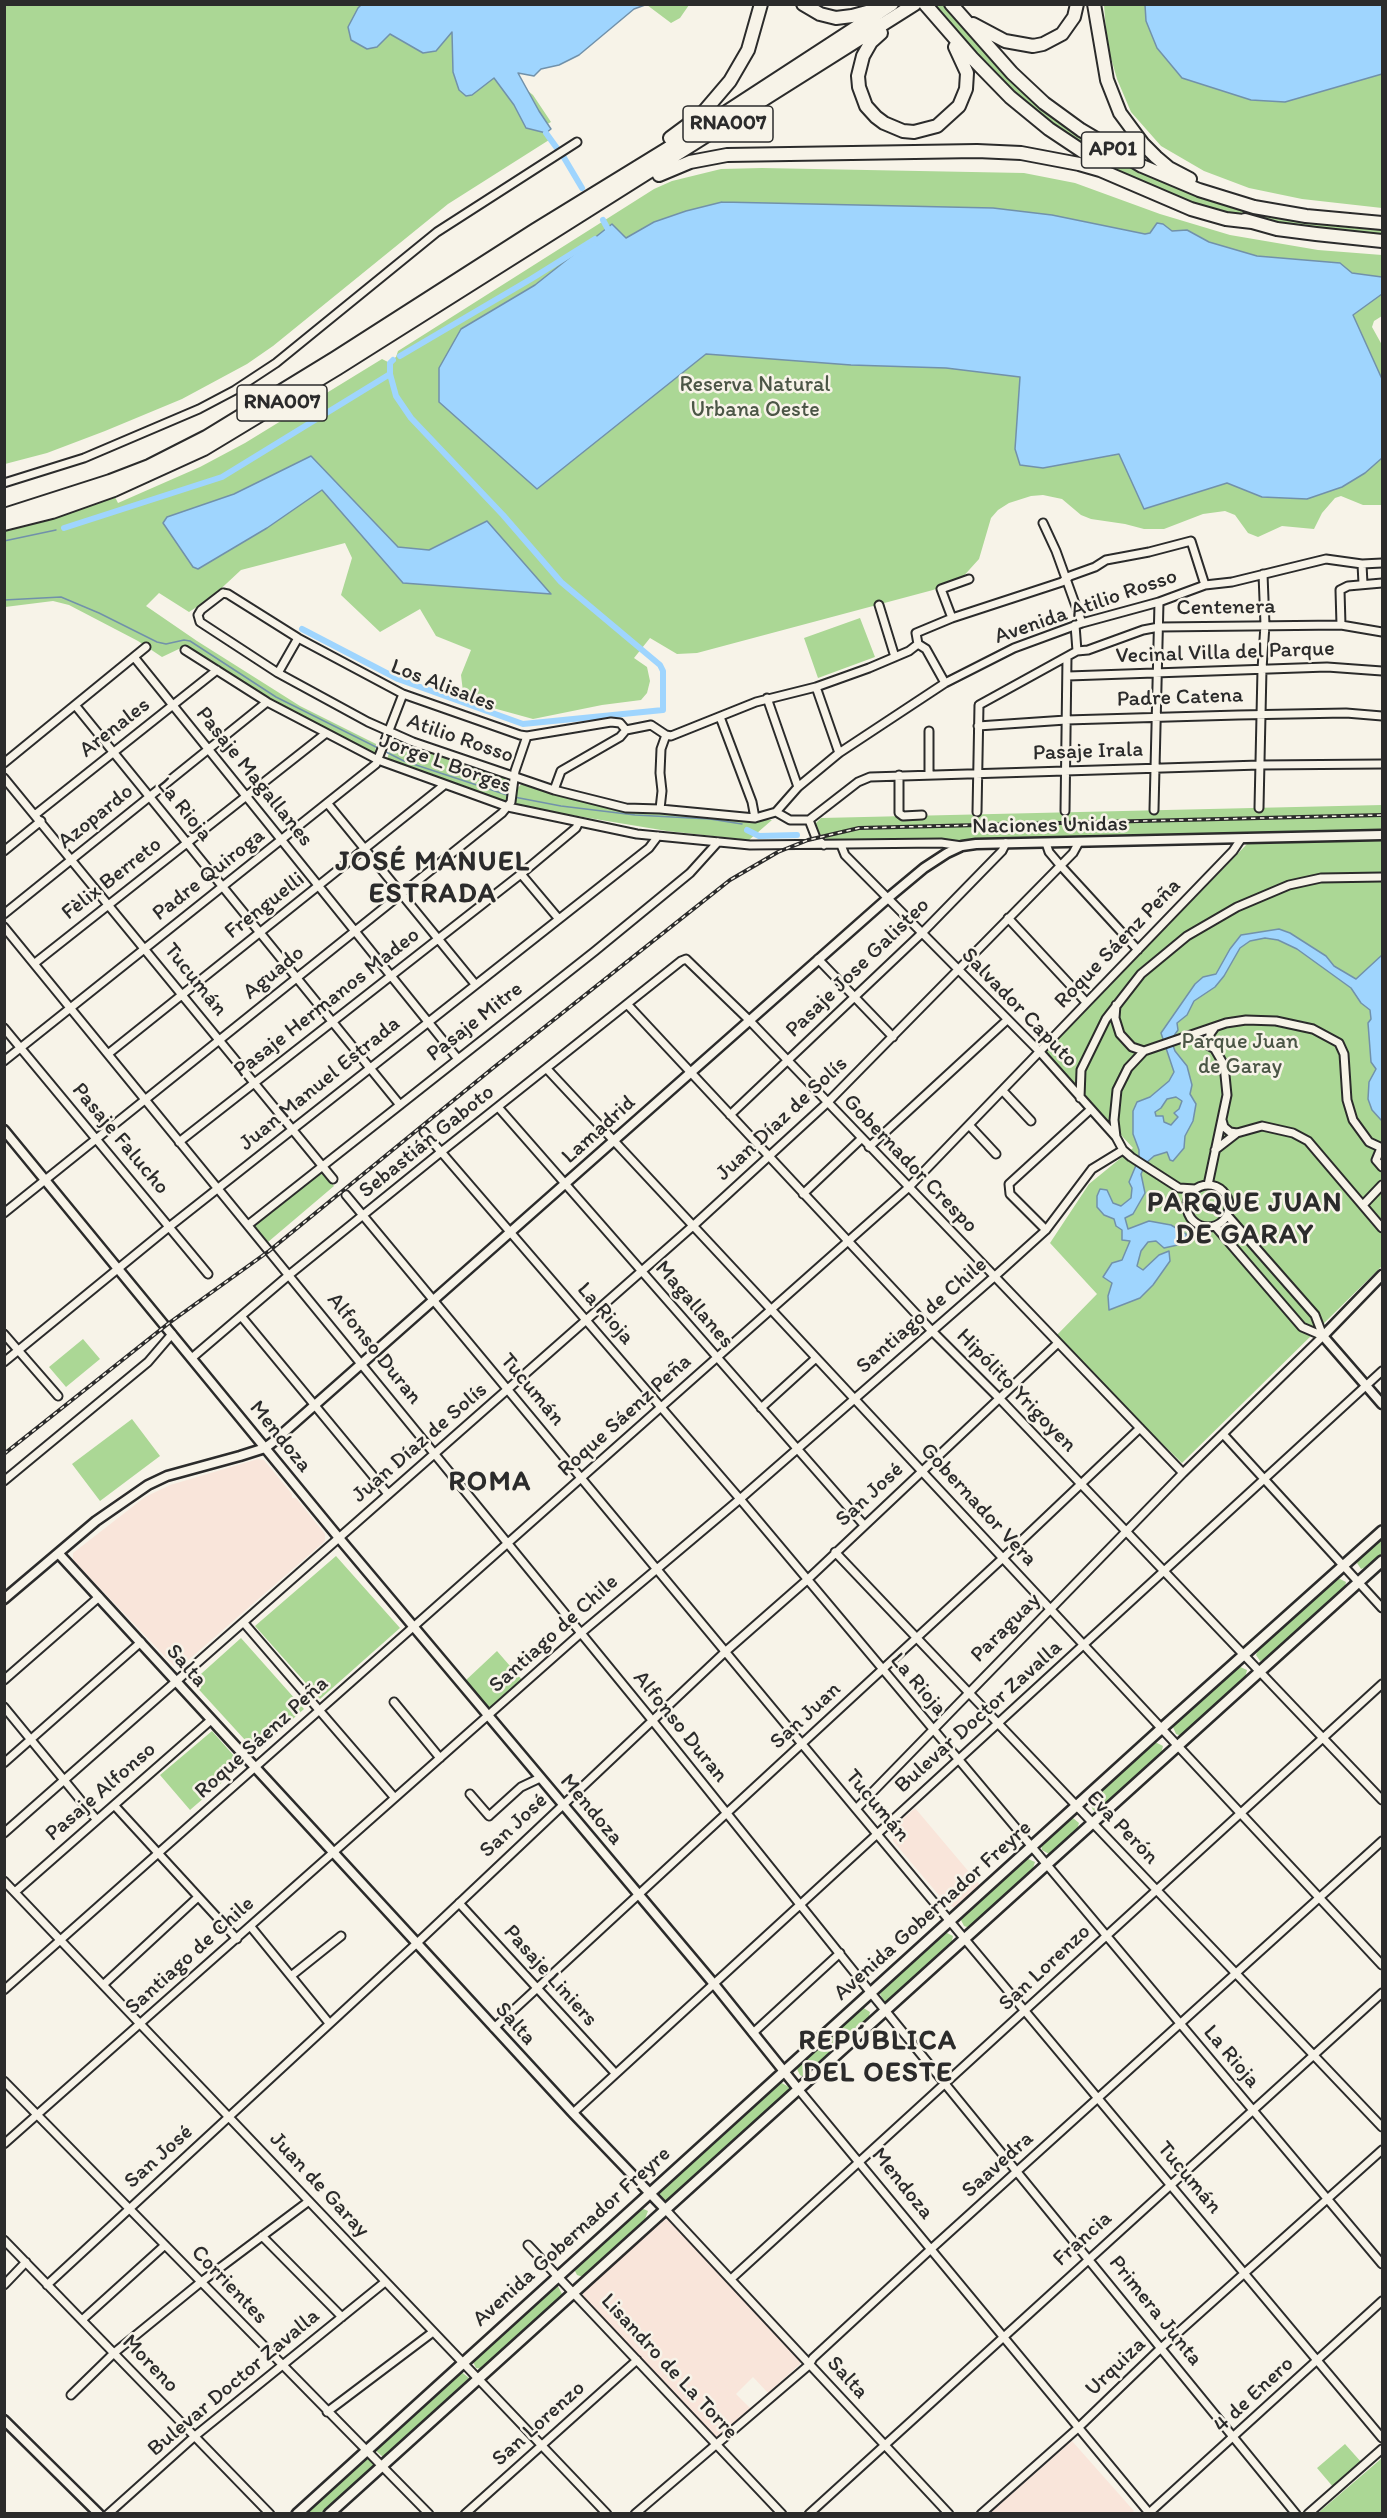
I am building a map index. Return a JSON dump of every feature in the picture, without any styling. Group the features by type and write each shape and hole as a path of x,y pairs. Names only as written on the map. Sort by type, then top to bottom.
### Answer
{"highway":[{"path":"537,236 680,132 710,106 730,81 748,50 756,29 761,4"},
{"path":"803,4 820,15 843,18 876,10 888,4"},
{"name":"RNA007","path":"4,524 52,512 114,490 204,449 292,396 892,4"},
{"path":"956,11 982,30 1005,40 1033,46 1043,45 1062,34 1074,17 1077,4"},
{"path":"1094,4 1107,80 1120,113 1143,144 1170,168 1187,178 1306,216"},
{"path":"923,8 956,48 964,64 967,73 964,96 955,112 937,126 914,132 903,131 884,123 866,106 861,95 858,76 862,56 871,42 923,8"},
{"name":"RNA007","path":"4,515 110,481 149,466 207,437 537,236 923,8"},
{"name":"AP01","path":"923,8 1010,97 1048,129 1092,159 1173,198 1252,222 1316,234 1383,241"},
{"name":"AP01","path":"956,11 1012,73 1044,103 1081,130 1123,156 1169,178 1254,207 1306,216 1383,223"},
{"path":"537,236 662,173 708,157 727,155 977,151 1021,153 1079,164 1200,212 1226,219 1252,222"}],"main road":[{"name":"Avenida Gobernador Freyre","path":"297,2514 1161,1729 1383,1531"},
{"name":"Avenida Gobernador Freyre","path":"329,2514 476,2378 799,2090 964,1938 1383,1561"}],"street":[{"path":"4,483 84,458 198,409 235,390 276,363 446,226 577,142"},
{"path":"1043,523 1066,579 1078,624 1077,651"},
{"path":"918,644 918,631 952,618 1066,579 1112,558 1149,552 1191,541 1205,585"},
{"name":"Avenida Atilio Rosso","path":"776,812 798,787 839,753 945,683 1006,651 1078,624 1159,602 1205,585 1232,582 1326,559 1342,559 1362,564 1383,563"},
{"path":"1362,564 1363,584"},
{"path":"1259,808 1265,625 1263,574"},
{"path":"952,618 941,589 969,579"},
{"path":"1341,625 1340,590 1348,586 1383,583"},
{"name":"Los Alisales","path":"220,595 228,594 298,638 403,694 527,736 611,722 620,723 626,730 651,725 666,735"},
{"name":"Atilio Rosso","path":"220,595 199,612 200,622 278,673 389,733 554,790 626,808 755,818"},
{"path":"1155,810 1159,602"},
{"path":"879,604 895,657"},
{"name":"Centenera","path":"978,726 979,705 1024,678 1077,651 1088,650 1143,630 1159,627 1341,625 1383,632"},
{"path":"278,673 298,638"},
{"path":"660,809 661,749 666,735 671,736 767,698 816,687 895,657 918,644"},
{"path":"918,644 926,649 945,683"},
{"name":"Arenales","path":"4,763 146,647"},
{"name":"Jorge L Borges","path":"185,650 267,702 325,734 378,760 443,786 510,801 579,822 658,836 718,842"},
{"name":"Pasaje Magallanes","path":"134,657 458,1059"},
{"path":"1065,811 1067,657"},
{"name":"Vecinal Villa del Parque","path":"1068,676 1341,667 1383,671"},
{"name":"Arenales","path":"36,814 217,670"},
{"path":"816,687 839,753"},
{"name":"Padre Quiroga","path":"4,1061 224,888 328,804 378,760 403,694"},
{"path":"767,698 798,787"},
{"name":"Azopardo","path":"4,914 267,702"},
{"name":"La Rioja","path":"75,705 400,1105"},
{"name":"Padre Catena","path":"978,726 1066,720 1262,714 1346,713 1383,716"},
{"path":"720,717 752,802 755,818 776,812 794,821 809,820 813,833 824,846"},
{"path":"977,812 978,726"},
{"path":"554,790 561,771 620,737 626,730"},
{"path":"929,731 929,774"},
{"name":"Fèlix Berreto","path":"34,963 325,734"},
{"path":"510,801 514,777 527,736"},
{"name":"Pasaje Irala","path":"809,820 863,779 899,775 1383,764"},
{"path":"899,775 899,813 903,816 922,815"},
{"name":"Tucumán","path":"4,778 146,948 333,1179"},
{"name":"Frenguelli","path":"108,1054 443,786"},
{"name":"Aguado","path":"4,1213 355,931 510,801"},
{"path":"328,804 475,984"},
{"path":"4,851 41,821"},
{"name":"Pasaje Hermanos Madeo","path":"179,1142 521,874 576,828 579,822"},
{"path":"801,845 813,833"},
{"name":"Naciones Unidas","path":"718,842 759,846 941,843 962,846 1006,843 1383,835"},
{"name":"Juan Manuel Estrada","path":"4,1362 427,1021 649,848 658,836"},
{"name":"Roque Sáenz Peña","path":"4,1990 908,1188 1233,851 1241,839"},
{"name":"Pasaje Mitre","path":"248,1226 690,873 718,842"},
{"name":"Juan Díaz de Solís","path":"4,1833 770,1156 893,1037 957,968 1073,853 1079,842"},
{"name":"Pasaje Jose Galisteo","path":"730,1115 922,933 1002,851 1006,843"},
{"path":"1046,843 1049,852 1060,865 1138,950"},
{"name":"Salvador Caputo","path":"841,845 845,855 1040,1052 1116,1137 1123,1150 1179,1188 1188,1202"},
{"name":"Lamadrid","path":"265,1448 363,1365 748,1020 888,898 932,862 962,846"},
{"path":"521,874 558,918"},
{"path":"1080,1098 1081,1070 1096,1035 1117,1003 1141,974 1187,936 1254,899 1300,881 1341,877 1383,877"},
{"path":"1008,918 1086,1002"},
{"name":"Alfonso Duran","path":"4,927 435,1453 871,1993"},
{"name":"Gobernador Crespo","path":"686,959 748,1020 1183,1473"},
{"name":"Sebastián Gaboto","path":"193,1357 289,1275 441,1152 686,959"},
{"path":"818,959 893,1037"},
{"path":"1117,1003 1115,1018 1120,1034 1132,1047 1144,1051"},
{"name":"Hipólito Yrigoyen","path":"627,1004 932,1331 1128,1532 1383,1800"},
{"path":"869,1147 1007,1020"},
{"path":"1116,1137 1114,1111 1117,1090 1128,1068 1144,1051 1216,1026 1246,1020 1276,1022 1313,1029 1334,1039 1344,1054 1347,1100 1353,1120 1369,1142 1382,1148 1376,1160 1383,1167"},
{"path":"1208,1185 1227,1095 1227,1076 1224,1065 1210,1041 1210,1034 1216,1026"},
{"name":"Pasaje Falucho","path":"4,1028 208,1274"},
{"path":"1186,1036 1215,1049"},
{"name":"Gobernador Vera","path":"547,1069 1084,1644 1177,1747 1383,1965"},
{"path":"1003,1091 1032,1122"},
{"name":"Magallanes","path":"498,1107 864,1525"},
{"path":"1046,1230 1010,1194 1008,1188 1011,1181 1091,1109"},
{"path":"1222,1120 1227,1131 1238,1133"},
{"path":"969,1125 996,1154"},
{"path":"1215,1150 1238,1133 1262,1126 1300,1136 1308,1141 1383,1228"},
{"name":"Mendoza","path":"4,1130 193,1357 339,1538 714,1984 784,2072 861,2162 1149,2513"},
{"name":"La Rioja","path":"424,1132 740,1499 881,1670 1383,2264"},
{"path":"803,1194 861,1139"},
{"name":"Santiago de Chile","path":"4,2144 581,1633 740,1499 994,1277 1046,1230 1092,1169 1123,1150"},
{"path":"1227,1215 1215,1226 1203,1226 1197,1223 1189,1214 1188,1202 1195,1189 1208,1185 1220,1188 1227,1197 1227,1215 1315,1315 1323,1336 1383,1404"},
{"path":"1363,1205 1383,1185"},
{"name":"Salvador Caputo","path":"1179,1188 1195,1189"},
{"name":"Tucumán","path":"346,1195 583,1478 801,1744 1383,2438"},
{"path":"1215,1226 1302,1327 1323,1336"},
{"path":"1323,1336 1383,1275"},
{"path":"241,1316 388,1494"},
{"path":"4,1334 58,1396"},
{"path":"4,1481 148,1362 172,1334"},
{"name":"Paraguay","path":"856,1809 968,1691 1128,1532 1183,1473 1323,1336"},
{"name":"San José","path":"47,2284 417,1943 652,1720 807,1580 1058,1343"},
{"path":"761,1408 816,1358"},
{"name":"Bulevar Doctor Zavalla","path":"573,2113 1383,1371"},
{"name":"San Juan","path":"494,2028 1082,1485 1140,1428"},
{"path":"1223,1434 1383,1608"},
{"path":"4,1599 116,1505 148,1485 166,1476 265,1448"},
{"name":"Eva Perón","path":"836,1552 1092,1824 1383,2127"},
{"name":"Salta","path":"59,1554 494,2028 949,2514"},
{"path":"4,1680 99,1597"},
{"path":"244,1623 394,1797"},
{"path":"4,1763 141,1642"},
{"name":"San Lorenzo","path":"731,2279 1383,1683"},
{"path":"394,1702 440,1758"},
{"path":"4,1707 96,1819"},
{"name":"Pasaje Alfonso","path":"15,1892 211,1720"},
{"path":"470,1794 489,1816 521,1787 540,1778"},
{"path":"114,1805 237,1939"},
{"name":"Saavedra","path":"635,2514 809,2365 813,2358 931,2249 1383,1842"},
{"name":"Juan de Garay","path":"4,1881 607,2514"},
{"path":"103,1984 197,1898"},
{"name":"Pasaje Liniers","path":"459,1903 615,2073"},
{"path":"251,1927 329,2023"},
{"path":"291,1976 341,1936"},
{"path":"753,2033 840,1953"},
{"name":"Primera Junta","path":"871,1993 1296,2514"},
{"name":"Francia","path":"809,2514 1383,1993"},
{"name":"Corrientes","path":"4,2081 429,2514"},
{"name":"Urquiza","path":"981,2514 1078,2428 1162,2347 1383,2150"},
{"path":"71,2395 114,2353 201,2282 309,2201"},
{"path":"262,2236 342,2317"},
{"name":"Moreno","path":"4,2240 270,2514"},
{"path":"82,2320 165,2245"},
{"name":"Lisandro de La Torre","path":"528,2246 782,2514"},
{"path":"4,2284 26,2262"},
{"name":"Bulevar Doctor Zavalla","path":"108,2514 195,2436 385,2282"},
{"name":"4 de Enero","path":"1149,2513 1383,2301"},
{"path":"327,2412 433,2332"},
{"name":"San Lorenzo","path":"465,2514 637,2360"},
{"path":"4,2420 99,2514"},
{"path":"1308,2514 1383,2449"}],"shaded area":[{"path":"258,1459 264,1460 292,1494 292,1498 296,1498 325,1534 325,1541 186,1662 179,1667 174,1666 73,1560 73,1553 145,1497 170,1485"},
{"path":"915,1808 980,1885 955,1907 948,1906 893,1841 892,1829"},
{"path":"663,2216 667,2216 800,2360 800,2364 768,2393 753,2377 736,2394 751,2409 719,2438 713,2437 583,2297 582,2291"},
{"path":"1072,2441 1134,2511 1131,2513 990,2513"}],"green space":[{"path":"4,5 370,5 387,34 449,31 509,39 522,86 533,95 551,122 542,127 549,140 448,204 273,346 247,364 182,399 105,431 47,453 5,464"},
{"path":"647,5 689,5 680,18 671,23"},
{"path":"925,5 951,5 1012,73 1101,143 1229,200 1382,223 1382,241 1277,229 1173,198 1111,170 1049,129"},
{"path":"1104,5 1382,5 1382,208 1302,199 1249,188 1204,171 1161,146 1131,112 1117,79 1107,44"},
{"name":"Reserva Natural Urbana Oeste","path":"721,169 1024,173 1075,183 1160,214 1230,235 1318,250 1382,255 1382,316 1374,321 1372,327 1382,345 1382,505 1363,505 1341,496 1335,498 1322,513 1314,529 1282,526 1258,537 1248,533 1235,515 1225,511 1203,514 1164,529 1144,529 1091,519 1081,515 1062,499 1043,495 1031,496 1009,503 991,518 979,559 960,580 933,590 697,653 677,654 650,638 634,658 647,667 650,681 647,693 641,700 602,705 533,719 464,700 461,675 471,650 436,636 420,609 380,632 341,595 352,558 345,543 241,570 212,597 189,612 159,593 146,606 300,706 376,744 375,755 265,698 190,648 183,647 162,657 138,641 69,605 53,601 5,607 4,527 114,495 118,503 200,467 245,443 382,359 388,362 396,357 398,351 654,189 672,181"},
{"path":"860,618 875,657 818,678 804,638"},
{"path":"395,739 507,777 510,783 507,801 503,802 387,760 392,741"},
{"path":"523,782 616,809 746,820 772,820 749,840 667,831 517,806 515,804 517,789"},
{"path":"1382,805 1382,830 828,841 816,831 815,824 821,818"},
{"name":"Parque Juan de Garay","path":"1382,840 1382,1266 1182,1463 1054,1338 1097,1294 1050,1243 1089,1184 1133,1148 1045,1053 1247,844"},
{"path":"323,1171 334,1186 268,1242 254,1226"},
{"path":"83,1339 100,1359 66,1387 49,1367"},
{"path":"132,1419 160,1456 100,1501 72,1464"},
{"path":"1382,1536 1382,1553 1368,1566 1361,1569 1357,1563 1360,1557"},
{"path":"336,1556 400,1628 320,1699 255,1626"},
{"path":"1338,1578 1346,1582 1344,1591 1267,1659 1260,1661 1256,1655 1259,1648"},
{"path":"241,1638 304,1709 256,1752 192,1682"},
{"path":"497,1651 523,1681 489,1711 465,1681"},
{"path":"1238,1666 1247,1670 1245,1678 1182,1736 1176,1734 1173,1727 1175,1724"},
{"path":"212,1731 242,1765 190,1810 160,1775"},
{"path":"1155,1742 1163,1746 1161,1754 1098,1812 1093,1810 1091,1801"},
{"path":"1073,1818 1079,1823 1077,1830 1052,1853 1049,1854 1042,1850 1041,1844 1067,1820"},
{"path":"1026,1858 1035,1862 1032,1871 970,1928 964,1926 962,1917"},
{"path":"945,1932 953,1936 951,1945 888,2003 883,2000 881,1991"},
{"path":"862,2007 870,2012 868,2020 805,2078 800,2075 798,2066"},
{"path":"780,2082 789,2087 788,2095 670,2200 662,2200 658,2193 660,2190"},
{"path":"639,2207 648,2211 645,2219 583,2277 577,2275 574,2269 576,2265"},
{"path":"558,2286 563,2296 482,2369 476,2368 472,2360 553,2287"},
{"path":"459,2370 469,2378 383,2457 374,2449"},
{"path":"1345,2444 1362,2463 1334,2488 1317,2468"},
{"path":"366,2456 375,2466 322,2513 304,2514"},
{"path":"1382,2458 1382,2513 1318,2513"}],"water":[{"path":"362,4 645,5 634,9 579,55 559,65 541,69 534,76 518,73 551,129 546,133 526,128 514,105 494,78 472,95 466,96 459,90 453,72 452,32 436,51 423,53 390,34 377,47 367,49 351,40 348,27"},
{"path":"1145,5 1382,5 1382,74 1285,102 1251,100 1182,78 1157,48 1146,21"},
{"path":"722,202 993,208 1052,215 1145,234 1150,233 1157,223 1163,224 1172,231 1187,230 1209,242 1257,256 1340,263 1352,273 1382,277 1382,294 1353,315 1382,379 1382,458 1365,473 1342,487 1307,499 1262,497 1227,483 1144,509 1119,454 1043,468 1020,465 1015,449 1020,377 946,368 851,365 706,354 537,489 439,402 439,368 461,329 535,285 612,224 626,238 654,222"},
{"path":"311,456 398,547 429,550 487,521 551,594 403,583 322,490 267,528 198,569 193,567 163,523 167,517 234,494"},
{"path":"1279,929 1290,933 1326,956 1334,966 1356,979 1382,955 1382,1121 1372,1110 1368,1099 1369,1082 1376,1069 1371,1062 1368,1023 1371,1019 1370,1010 1361,1003 1351,988 1297,949 1278,940 1265,938 1250,941 1240,948 1215,987 1194,1001 1187,1015 1177,1023 1178,1030 1171,1040 1175,1051 1187,1066 1192,1085 1190,1094 1196,1104 1193,1121 1185,1136 1184,1148 1173,1161 1170,1160 1167,1152 1154,1156 1146,1163 1141,1174 1145,1193 1133,1214 1125,1218 1128,1229 1149,1221 1171,1225 1186,1234 1187,1243 1164,1248 1156,1241 1148,1242 1141,1251 1137,1266 1143,1270 1159,1255 1169,1251 1170,1261 1153,1285 1140,1298 1109,1310 1108,1296 1112,1283 1103,1277 1112,1263 1122,1260 1130,1241 1122,1240 1122,1230 1116,1226 1114,1219 1104,1215 1097,1207 1097,1196 1100,1189 1107,1190 1113,1203 1121,1206 1131,1198 1132,1188 1129,1182 1139,1158 1139,1150 1133,1134 1133,1111 1137,1102 1150,1097 1169,1081 1174,1072 1161,1033 1195,984 1203,977 1216,974 1241,935","holes":["1176,1097 1182,1101 1179,1109 1174,1113 1178,1117 1171,1125 1164,1122 1163,1116 1156,1116 1155,1112 1167,1099"]}],"waterway":[{"path":"546,133 559,151"},
{"path":"563,156 582,188"},
{"path":"603,220 610,233"},
{"path":"400,356 595,239"},
{"path":"302,629 398,679 523,724 663,710 663,671 660,665 561,582 503,515 411,418 396,396 390,374 390,363 393,360"},
{"path":"64,528 222,477 390,374"},
{"path":"4,541 56,530"},
{"path":"4,600 61,597 157,642 166,644 190,641 276,697 380,749"},
{"path":"384,751 404,761 510,796"},
{"path":"514,797 561,806 635,815 710,819 742,824"},
{"path":"747,830 759,836 797,835"}],"railway":[{"path":"4,1454 169,1323 269,1251 493,1068 730,880 778,852 808,840 859,828 1382,815"}],"district":[{"name":"JOSÉ MANUEL ESTRADA","path":"433,879"},
{"name":"PARQUE JUAN DE GARAY","path":"1245,1220"},
{"name":"ROMA","path":"490,1483"},
{"name":"REPÚBLICA DEL OESTE","path":"878,2058"}]}
